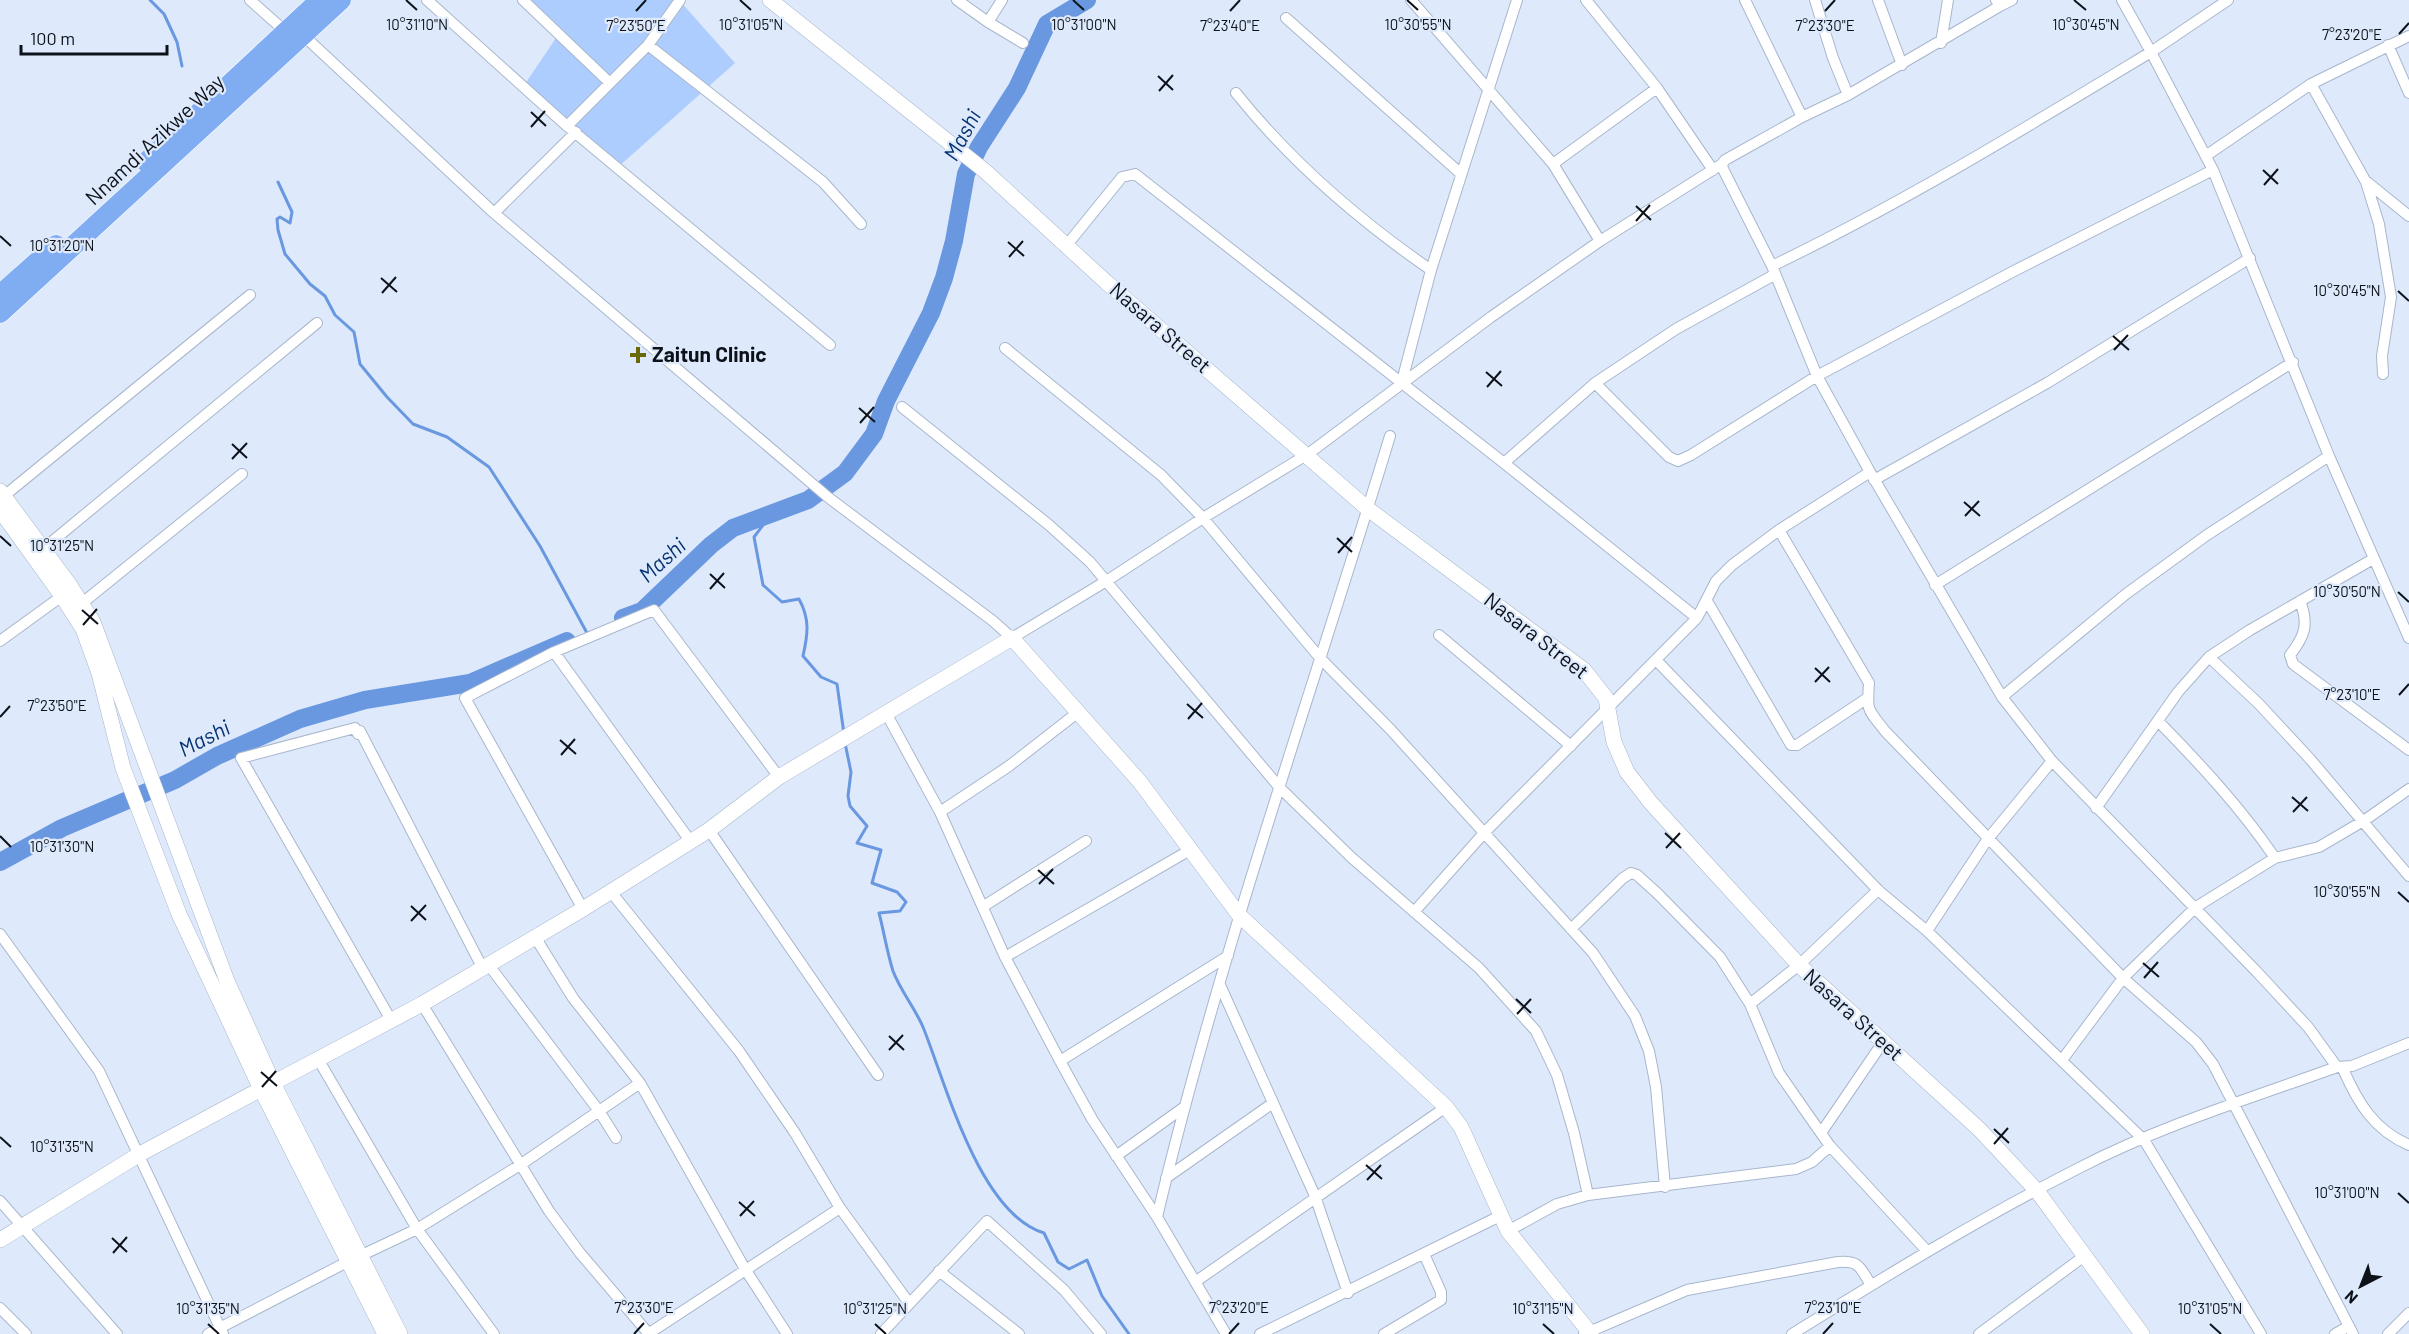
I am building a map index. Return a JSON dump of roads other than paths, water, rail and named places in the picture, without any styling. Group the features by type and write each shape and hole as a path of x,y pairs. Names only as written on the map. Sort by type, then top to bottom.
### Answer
{"highway":[{"name":"Nnamdi Azikwe Way","path":"0,313 294,34 320,0"},
{"name":"Nnamdi Azikwe Way","path":"0,295 294,34 341,0"}],"street":[{"path":"250,0 294,34 494,213 807,476 829,498 993,621 1012,638 1140,782 1239,915 1446,1107 1461,1127 1508,1231 1588,1333 1687,1290 1838,1262 1852,1260 1871,1285"},
{"path":"427,0 571,129 830,345"},
{"path":"523,0 610,83"},
{"path":"494,213 610,83 648,45 680,0"},
{"name":"Nasara Street","path":"770,0 985,171 1066,246 1308,454 1368,509 1584,670 1598,684 1609,708 1614,742 1627,772 1651,803 1799,966 1979,1129 2037,1191 2083,1257 2142,1334"},
{"path":"957,0 1023,43"},
{"path":"988,22 1002,0"},
{"path":"1411,0 1553,164 1600,241"},
{"path":"1401,385 1431,270 1460,173 1517,0"},
{"path":"1586,0 1717,167 1773,270 1817,376 1872,476 2002,697 2052,761 2196,907 2308,1027 2340,1068 2355,1096 2374,1123 2394,1139 2409,1145"},
{"path":"1745,0 1802,117"},
{"path":"1815,0 1833,58 1848,95"},
{"path":"1878,0 1902,65"},
{"path":"1941,43 1948,0"},
{"path":"0,1240 140,1154 422,1004 611,892 709,830 779,777 1108,580 1203,518 1308,454 1491,317 1600,241 1717,167 1802,117 1848,95 1941,43 1998,3 2012,0"},
{"path":"2122,0 2213,170 2373,559 2405,616 2409,638"},
{"path":"1504,463 1595,383 1676,329 1773,270 1912,194 2151,52 2228,0"},
{"path":"1286,18 1460,173"},
{"path":"2206,155 2311,84 2409,36"},
{"path":"648,45 823,182 861,224"},
{"path":"2388,45 2409,93"},
{"path":"2311,84 2366,182 2379,224 2391,297 2382,356 2383,374"},
{"path":"1553,164 1657,88"},
{"path":"1236,93 1273,139 1342,202 1389,241 1431,270"},
{"path":"1595,383 1669,457 1678,461 1817,376 2014,271 2213,170"},
{"path":"1066,246 1122,177 1135,174 1401,385 1504,463 1697,618"},
{"path":"2366,182 2409,216"},
{"path":"1414,912 1484,833 1697,618 1716,581 1732,565 1779,530 1872,476 2046,383 2250,258"},
{"path":"1,499 250,295"},
{"path":"43,549 317,323"},
{"path":"1005,348 1161,475 1203,518 1320,658 1391,730 1593,953 1635,1016 1649,1051 1656,1087 1665,1187"},
{"path":"1935,585 2293,362"},
{"path":"902,407 1049,525 1108,580 1280,788 1352,858 1479,968 1536,1031 1557,1075 1574,1133 1588,1195"},
{"path":"1156,1217 1183,1108 1239,915 1390,436"},
{"path":"2002,697 2126,594 2207,535 2329,456"},
{"path":"81,604 242,474"},
{"path":"1,499 43,549 93,622 267,1086"},
{"path":"1,499 83,629 99,673 123,768 179,914 356,1258 400,1334"},
{"path":"1779,530 1869,683 1866,699 1868,709 1885,732 2123,978 2196,1042 2213,1064 2351,1330 2335,1334"},
{"path":"2096,808 2178,692 2209,657 2373,559"},
{"path":"0,641 62,596"},
{"path":"1707,601 1791,745 1797,745 1866,699"},
{"path":"2300,601 2307,617 2307,628 2290,655 2293,664 2409,750"},
{"path":"583,909 465,699 554,652 654,610 779,777"},
{"path":"1439,635 1571,746"},
{"path":"554,652 691,842"},
{"path":"2209,657 2259,704 2365,820 2409,876"},
{"path":"1656,660 1878,890 1927,932 2144,1140 2260,1334"},
{"path":"886,713 940,812 1005,957 1060,1061 1226,1334"},
{"path":"940,812 1009,766 1077,713"},
{"path":"2158,721 2210,775 2251,823 2275,858"},
{"path":"391,1020 241,758 355,728 358,734 360,731 485,966 599,1111 616,1138"},
{"path":"1927,932 1987,840 2052,761"},
{"path":"2062,1060 2123,978 2196,907 2275,858 2319,848 2365,820 2409,789"},
{"path":"709,830 879,1075"},
{"path":"984,906 1086,841"},
{"path":"1005,957 1190,850"},
{"path":"1572,928 1623,878 1631,873 1637,875 1720,957 1750,1004 1779,1073 1830,1146 1927,1251"},
{"path":"1750,1004 1799,966 1878,890"},
{"path":"611,892 739,1051 795,1133 840,1208 909,1303"},
{"path":"0,934 99,1071 140,1154 221,1331"},
{"path":"535,937 573,998 640,1083 745,1269 787,1334"},
{"path":"1060,1061 1228,956"},
{"path":"1220,985 1315,1197 1347,1293"},
{"path":"422,1004 520,1165 580,1253 649,1334 840,1208"},
{"path":"1821,1133 1883,1042"},
{"path":"1792,1334 1927,1251 2079,1168 2234,1105 2409,1042"},
{"path":"318,1059 417,1229 494,1334"},
{"path":"208,1334 221,1331 356,1258 376,1251 417,1229 520,1165 640,1083"},
{"path":"1166,1178 1273,1103"},
{"path":"1195,1282 1446,1107"},
{"path":"1116,1155 1183,1108"},
{"path":"1508,1231 1557,1204 1588,1195 1796,1169 1812,1162 1830,1146"},
{"path":"0,1201 117,1334"},
{"path":"1260,1334 1500,1216"},
{"path":"884,1333 984,1222 990,1221 1064,1290 1101,1334"},
{"path":"1384,1334 1441,1300 1441,1292 1424,1254"},
{"path":"1978,1334 2083,1257"},
{"path":"356,1258 385,1334"},
{"path":"939,1271 1019,1334"},
{"path":"0,1308 26,1334"},
{"path":"2388,1334 2409,1313"}],"waterway":[{"path":"150,0 164,14 177,42 182,66"},
{"name":"Mashi","path":"623,618 642,611 711,545 733,528 808,500 845,473 874,434 886,401 931,313 954,241 966,174 979,147 1017,88 1047,24 1087,0"},
{"path":"278,182 292,212 290,223 280,217 277,219 285,254 310,284 325,296 335,315 354,332 360,364 413,424 447,437 489,467 540,546 587,633"},
{"path":"770,516 754,537 763,585 782,602 799,599 805,613 807,627 803,656 821,677 837,684 844,734"},
{"name":"Mashi","path":"0,862 62,828 175,780 217,756 300,719 365,700 470,683 567,641"},
{"path":"845,743 851,772 848,796 850,806 867,826 857,843 881,850 872,883 897,892 906,902 900,911 879,913 893,971 923,1027 968,1144 983,1174 1001,1200 1021,1221 1044,1233 1058,1262 1069,1269 1087,1260 1102,1296 1129,1334"}],"place":[{"name":"Zaitun Clinic","path":"638,355"}]}
